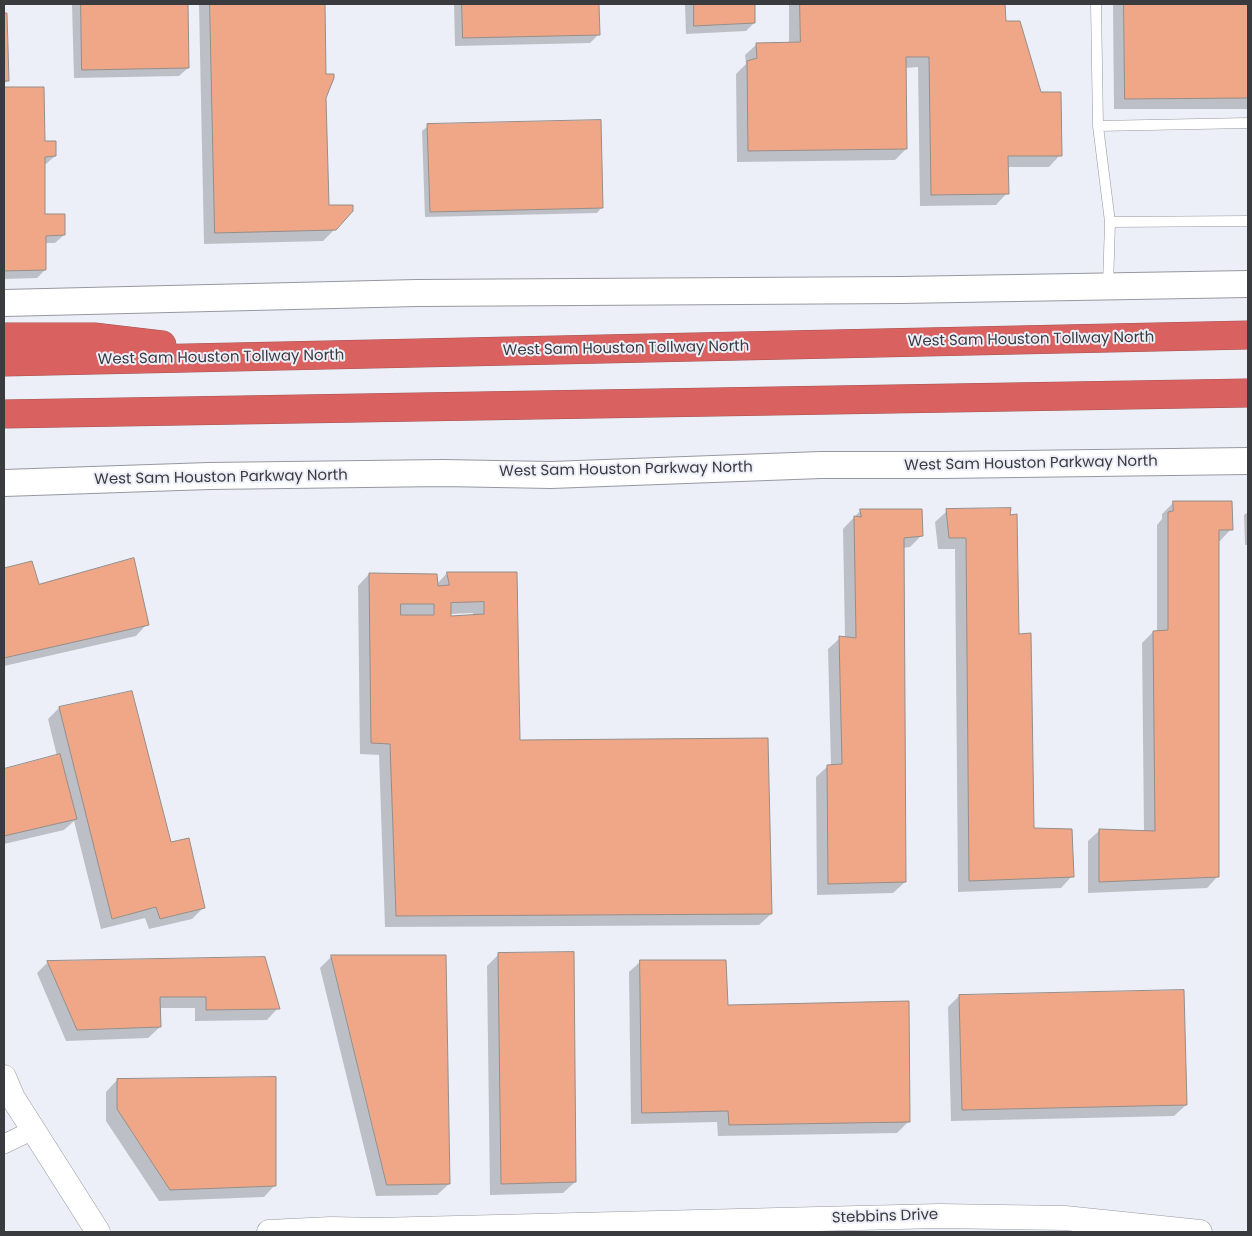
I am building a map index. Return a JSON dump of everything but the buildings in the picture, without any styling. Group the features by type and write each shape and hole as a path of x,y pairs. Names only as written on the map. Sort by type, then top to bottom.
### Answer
{"highway":[{"name":"West Sam Houston Tollway North","path":"4,362 1248,336"},
{"path":"4,337 94,337 260,357"},
{"path":"4,414 1248,393"}],"main road":[{"path":"4,303 418,293 901,290 1248,284"},
{"name":"West Sam Houston Parkway North","path":"4,483 209,476 443,473 551,475 821,465 1248,461"}],"street":[{"path":"4,1077 13,1098 98,1232"},
{"path":"4,1144 33,1130"},
{"name":"Stebbins Drive","path":"269,1232 331,1229 376,1230 939,1216 1065,1218 1200,1232"}],"lane":[{"path":"1096,4 1098,126 1110,222 1108,286"},
{"path":"1098,126 1248,123"},
{"path":"1110,222 1248,220"}]}
